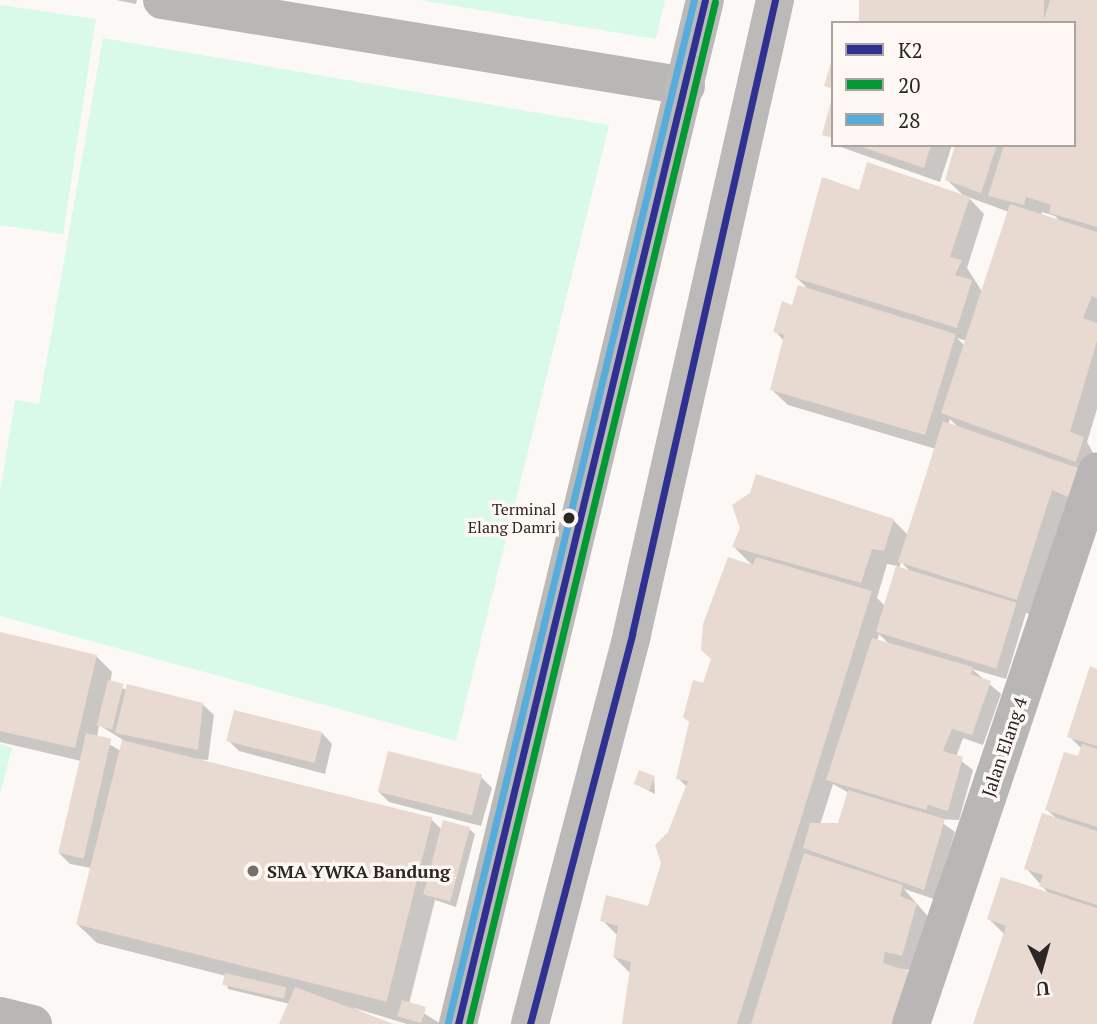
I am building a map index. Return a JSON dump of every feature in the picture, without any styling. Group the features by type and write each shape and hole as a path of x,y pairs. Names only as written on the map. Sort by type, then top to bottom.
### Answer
{"main road":[{"path":"458,1024 705,0"},
{"path":"530,1024 632,634 775,0"}],"street":[{"path":"162,0 686,86"},
{"name":"Jalan Elang 4","path":"911,1024 1097,471"},
{"path":"0,1016 33,1024"}],"green space":[{"path":"419,0 665,0 656,39"},
{"path":"0,5 96,19 63,234 0,225"},
{"path":"103,38 609,125 456,741 0,616 0,492 15,400 39,404"},
{"path":"0,744 12,748 0,794"}],"building":[{"path":"859,0 1044,0 1044,21 859,21"},
{"path":"1050,0 1097,0 1097,227 1049,213 1051,205 1026,197 1024,205 988,196 1003,147 1076,147 1076,21 1044,21"},
{"path":"831,62 831,88 824,86"},
{"path":"831,101 831,137 822,135"},
{"path":"862,147 930,147 924,168"},
{"path":"954,147 996,147 981,193 945,180"},
{"path":"867,162 970,197 950,257 962,260 955,275 972,280 957,328 795,278 822,177 859,190"},
{"path":"1010,204 1097,232 1097,298 1092,296 1083,318 1097,323 1097,341 1070,432 1084,437 1076,462 941,413"},
{"path":"798,285 956,334 925,435 770,390 784,335 773,332 782,301 792,305"},
{"path":"943,421 1078,468 1068,497 1052,490 1017,600 898,562"},
{"path":"756,474 894,519 884,551 872,549 861,583 732,547 740,528 732,505 750,493"},
{"path":"728,557 753,565 756,557 872,591 737,1024 622,1024 631,962 613,957 618,926 600,921 606,895 648,906 661,863 655,845 668,832 688,781 676,779 689,722 683,717 693,680 703,683 711,659 701,650 703,624"},
{"path":"896,566 1016,603 996,669 876,632"},
{"path":"0,632 97,655 75,748 0,731"},
{"path":"872,638 973,667 971,674 991,681 972,735 952,729 943,751 963,757 948,811 928,805 926,810 826,780"},
{"path":"1090,666 1097,669 1097,746 1067,737"},
{"path":"108,680 124,684 112,729 97,726"},
{"path":"127,684 203,703 198,750 115,733"},
{"path":"234,710 322,732 315,763 226,741"},
{"path":"86,733 111,739 84,859 58,853"},
{"name":"SMA YWKA Bandung","path":"122,740 432,817 387,1002 76,924"},
{"path":"1082,744 1097,749 1097,827 1045,810 1064,752 1078,756"},
{"path":"388,751 482,774 472,815 378,792"},
{"path":"639,770 655,776 649,790 634,784"},
{"path":"848,790 945,819 924,890 803,848 810,823 838,823"},
{"path":"1042,813 1097,831 1097,905 1039,886 1043,875 1024,869"},
{"path":"443,820 470,827 450,902 423,894"},
{"path":"804,853 903,885 900,896 917,903 902,956 885,952 883,963 915,973 898,1024 751,1024"},
{"path":"1001,877 1097,908 1097,1024 973,1024 1006,926 987,919"},
{"path":"225,973 286,987 284,999 222,985"},
{"path":"295,987 394,1024 279,1024"},
{"path":"402,1000 426,1007 421,1023 397,1016"}],"transit line":[{"name":"28","path":"448,1022 694,0"},
{"name":"K2","path":"458,1024 705,0"},
{"name":"K2","path":"530,1024 632,634 775,0"},
{"name":"20","path":"469,1024 715,2"}],"place":[{"name":"Terminal Elang Damri","path":"569,518"},
{"name":"SMA YWKA Bandung","path":"253,871"}]}
